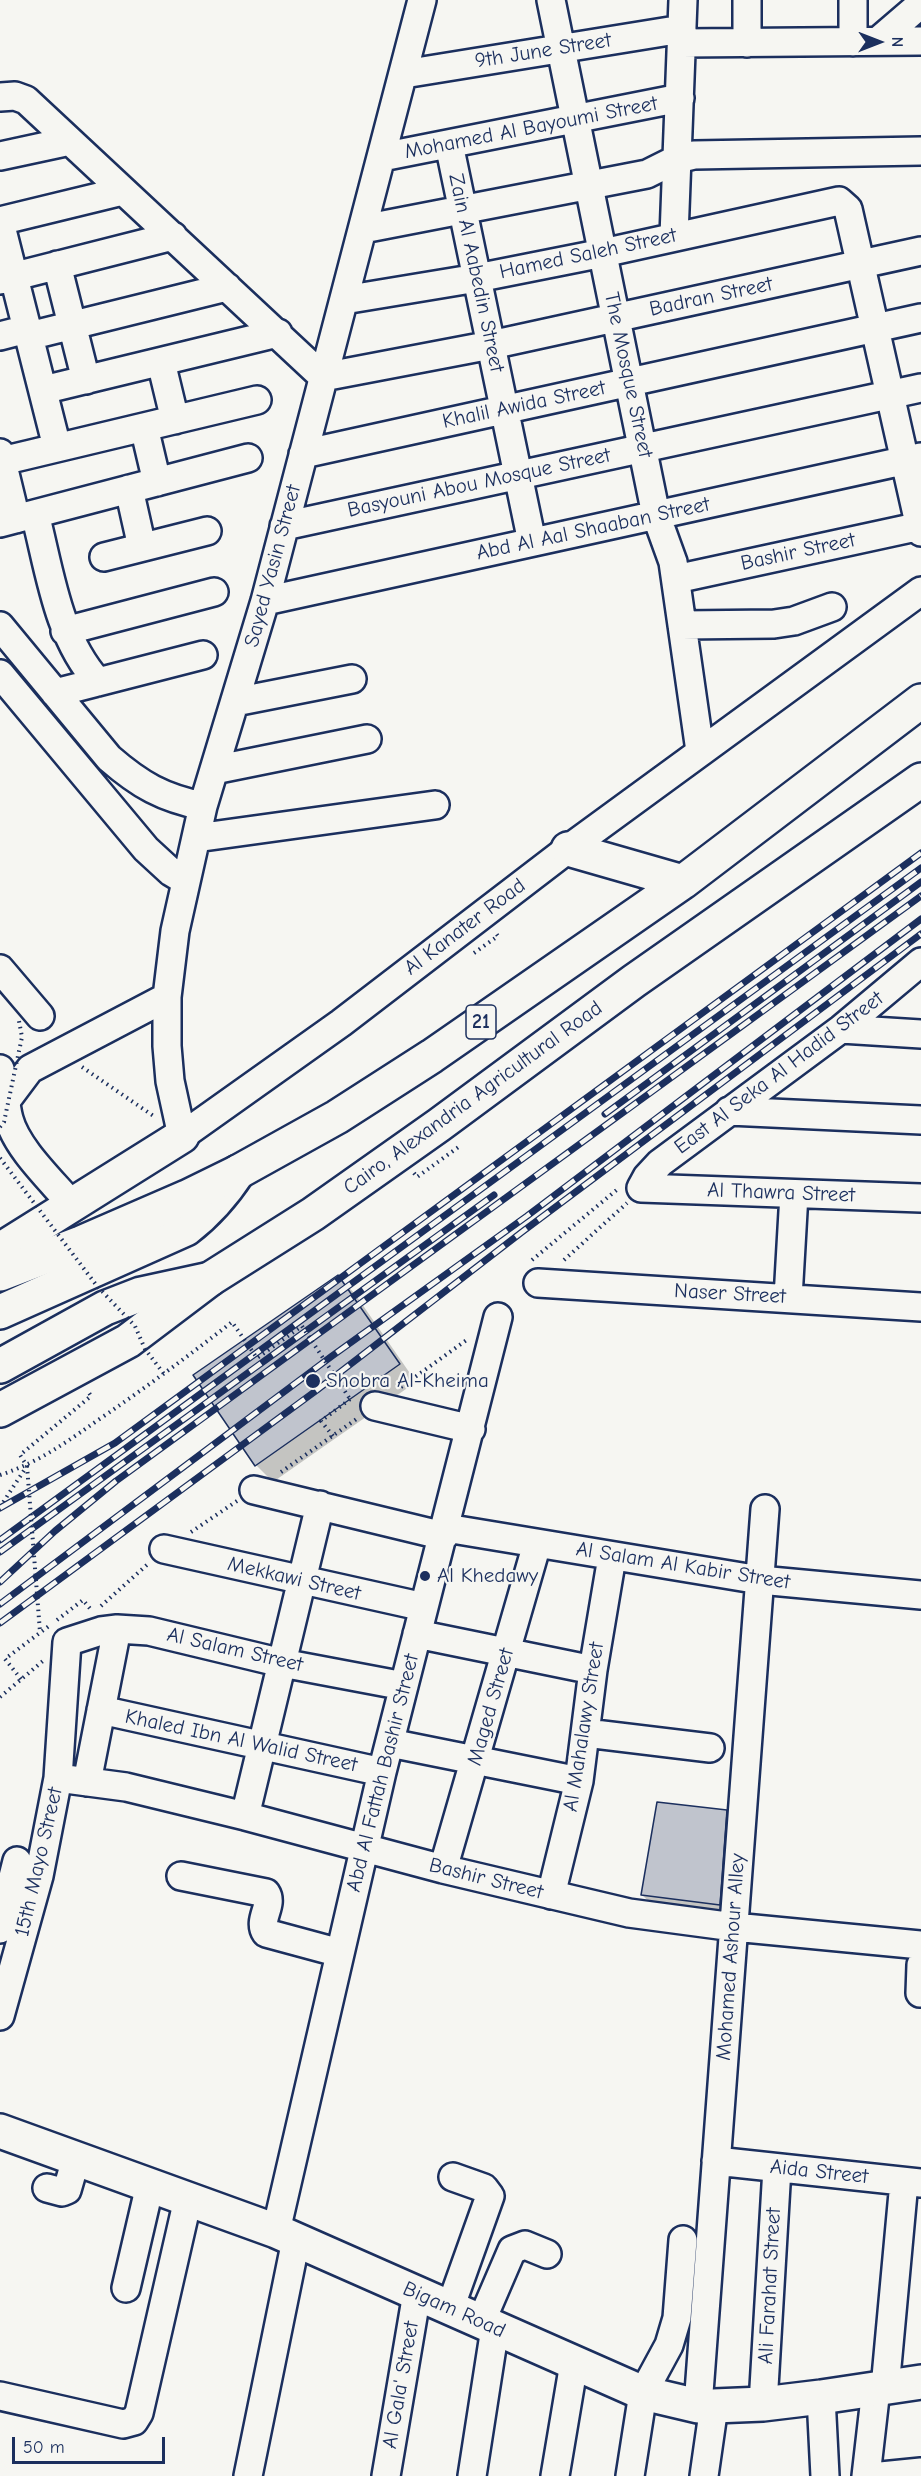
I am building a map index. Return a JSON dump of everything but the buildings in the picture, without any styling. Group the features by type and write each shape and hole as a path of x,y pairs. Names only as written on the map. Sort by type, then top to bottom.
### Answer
{"main road":[{"name":"21","path":"0,1274 134,1221 238,1172 337,1117 432,1056 683,882 921,701"},
{"name":"Cairo, Alexandria Agricultural Road","path":"0,1366 105,1308 141,1294 210,1279 333,1200 634,981 921,780"},
{"path":"568,849 683,882"},
{"name":"Al Kanater Road","path":"0,1250 182,1136"},
{"path":"0,1312 186,1229 206,1214 224,1195 238,1172"},
{"path":"0,1410 128,1341 210,1279"},
{"name":"Bigam Road","path":"0,2131 286,2235 643,2393 706,2406 763,2404 921,2382"}],"street":[{"name":"Sayed Yasin Street","path":"182,1136 170,1081 167,1046 167,997 175,931 203,806 265,601 422,0"},
{"name":"The Mosque Street","path":"551,0 656,515 669,546 700,751"},
{"path":"674,236 683,0"},
{"path":"747,0 747,43"},
{"path":"853,0 866,42 921,4"},
{"name":"9th June Street","path":"404,74 560,48 682,36 747,43 921,41"},
{"path":"0,97 15,96 26,100 323,377"},
{"name":"Mohamed Al Bayoumi Street","path":"382,157 680,98"},
{"path":"0,156 70,141"},
{"name":"Zain Al Aabedin Street","path":"449,144 532,542"},
{"path":"363,229 647,174 677,159 694,155 921,151"},
{"path":"57,447 28,332 7,278 0,222 123,190"},
{"name":"Hamed Saleh Street","path":"344,300 477,278 603,253 831,201 839,201 848,209 860,264"},
{"path":"7,278 173,236"},
{"name":"Badran Street","path":"323,377 491,345 921,251"},
{"path":"860,264 890,394 913,459 921,528"},
{"path":"57,265 86,380"},
{"path":"0,336 72,325 227,287"},
{"name":"Khalil Awida Street","path":"303,454 921,318"},
{"path":"43,390 278,333"},
{"path":"161,362 175,420"},
{"name":"Basyouni Abou Mosque Street","path":"284,526 921,388"},
{"path":"98,682 74,651 65,631 17,518 1,457 57,447 257,400"},
{"path":"144,427 157,482"},
{"path":"17,518 248,458"},
{"name":"Abd Al Aal Shaaban Street","path":"265,601 913,459"},
{"path":"129,489 142,547"},
{"name":"Bashir Street","path":"675,579 921,528"},
{"path":"104,557 207,531"},
{"name":"Al Kanater Road","path":"182,1136 341,1023 568,849 921,591"},
{"path":"65,631 214,592"},
{"path":"682,625 784,623 832,608"},
{"path":"0,626 109,758 130,776 153,791 179,801 203,806"},
{"path":"55,693 203,656"},
{"path":"0,674 146,849 171,872 186,881"},
{"path":"235,702 352,679"},
{"path":"214,770 367,740"},
{"path":"196,838 435,805"},
{"name":"East Al Seka Al Hadid Street","path":"633,1185 841,1029 921,962"},
{"path":"0,969 27,1023"},
{"path":"2,1113 30,1069 167,997"},
{"path":"841,1029 921,1034"},
{"path":"0,1069 4,1081 2,1113 9,1121 16,1138 72,1205"},
{"path":"729,1111 921,1120"},
{"name":"Al Thawra Street","path":"633,1185 921,1198"},
{"path":"921,1192 921,1198"},
{"path":"788,1298 794,1194"},
{"name":"Naser Street","path":"533,1273 788,1298 921,1307"},
{"name":"Abd Al Fattah Bashir Street","path":"248,2476 286,2235 340,1953 382,1772 498,1317"},
{"path":"363,1402 471,1429"},
{"name":"Al Salam Al Kabir Street","path":"254,1490 445,1532 537,1544 760,1580 921,1595"},
{"path":"245,1816 320,1505"},
{"name":"Mohamed Ashour Alley","path":"704,2476 716,2161 765,1509"},
{"name":"Maged Street","path":"443,1869 537,1544"},
{"name":"Mekkawi Street","path":"164,1550 424,1607"},
{"name":"Al Mahalawy Street","path":"551,1895 579,1781 593,1670 612,1557"},
{"path":"87,1782 117,1629"},
{"name":"Al Salam Street","path":"66,1642 117,1629 134,1629 164,1634 282,1663 404,1686"},
{"path":"417,1634 593,1670"},
{"name":"15th Mayo Street","path":"0,2016 39,1876 58,1778 66,1642"},
{"name":"Khaled Ibn Al Walid Street","path":"100,1710 382,1772"},
{"path":"586,1733 710,1748"},
{"path":"390,1743 579,1781"},
{"name":"Bashir Street","path":"58,1778 126,1787 443,1869 628,1912 734,1927 921,1945"},
{"path":"0,1929 8,1860 28,1865 39,1876"},
{"path":"181,1876 266,1893 269,1899 263,1926 266,1933 340,1953"},
{"path":"920,1993 921,1965"},
{"path":"47,2188 62,2193 67,2190 76,2159"},
{"name":"Aida Street","path":"716,2161 912,2182"},
{"name":"Ali Farahat Street","path":"763,2404 777,2168"},
{"path":"450,2308 490,2196 483,2188 453,2177"},
{"path":"866,2476 912,2182"},
{"path":"126,2288 150,2185"},
{"path":"0,2396 123,2424 134,2421 139,2413 188,2199"},
{"path":"630,2476 643,2393 674,2332 679,2304 683,2240"},
{"path":"472,2476 488,2325 512,2250 525,2246 547,2254"},
{"name":"Al Gala' Street","path":"386,2476 417,2293"},
{"path":"555,2476 574,2363"},
{"path":"820,2397 825,2476"},
{"path":"881,2476 921,2472"}],"path":[{"path":"2,1113 3,1122 27,1023"},
{"path":"61,1053 182,1136"},
{"path":"0,1158 97,1286 135,1326 145,1349 164,1374"},
{"path":"533,1273 633,1185"},
{"path":"0,1475 27,1466 48,1455 164,1374 232,1322 257,1358 302,1326 363,1402"},
{"path":"40,1632 27,1466 20,1455 91,1396 75,1370"},
{"path":"321,1421 333,1436"},
{"path":"0,1507 27,1466"},
{"path":"21,1679 5,1659 83,1600 94,1614"},
{"path":"0,1697 66,1642"}],"railway":[{"path":"0,1508 115,1443 921,853"},
{"path":"0,1540 921,868"},
{"path":"605,1114 921,882"},
{"path":"0,1582 55,1531 116,1481 921,896"},
{"path":"0,1604 332,1356 527,1216 921,919"},
{"path":"0,1623 317,1390 522,1232 921,934"},
{"path":"0,1552 494,1195"}],"place":[{"name":"Shobra Al-Kheima","path":"313,1381"},
{"name":"Al Khedawy","path":"425,1576"}]}
